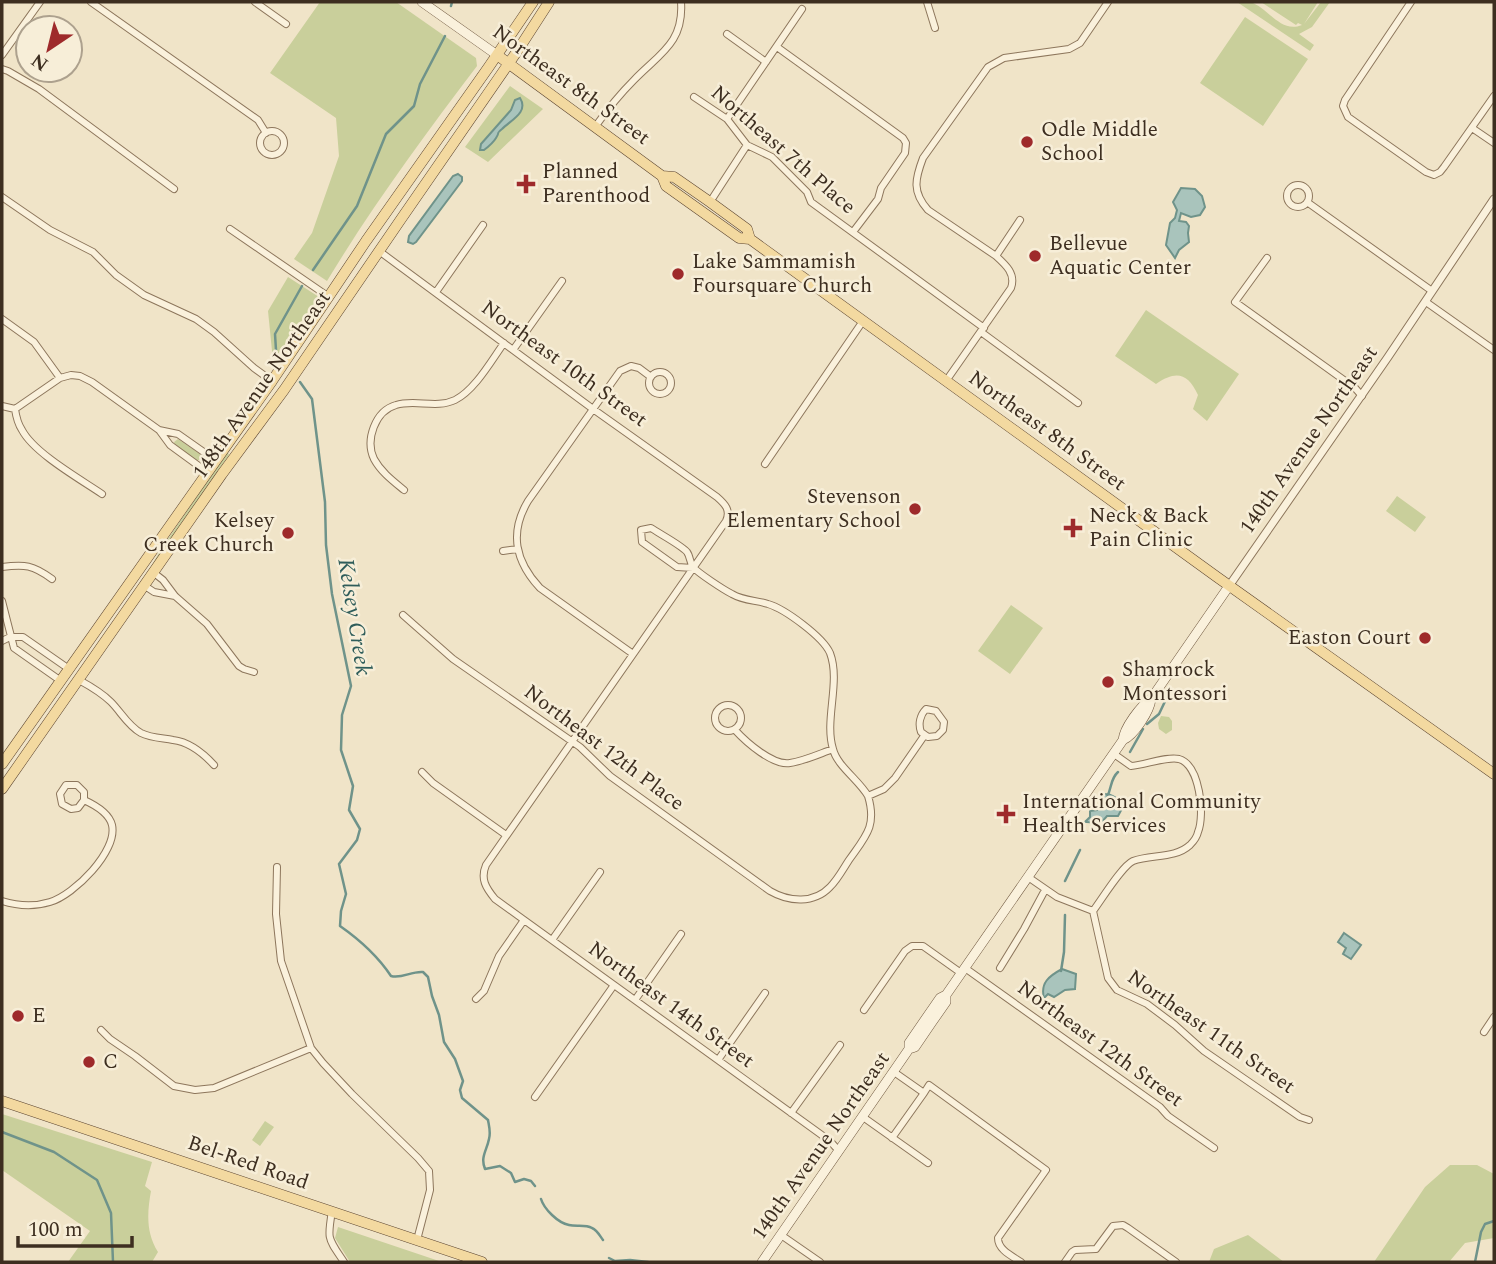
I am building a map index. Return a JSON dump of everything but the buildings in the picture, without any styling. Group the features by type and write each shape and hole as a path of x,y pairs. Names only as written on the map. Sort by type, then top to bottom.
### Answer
{"main road":[{"name":"Northeast 8th Street","path":"422,2 662,176 674,177 710,202 747,229 750,239"},
{"name":"148th Avenue Northeast","path":"2,764 272,381 533,2"},
{"name":"148th Avenue Northeast","path":"2,789 222,474 284,390 549,2"},
{"name":"Northeast 8th Street","path":"662,176 666,186 738,238 750,239 1494,774"},
{"path":"399,222 416,188 411,183 405,185"},
{"path":"222,450 229,448 231,453 222,474"},
{"path":"126,613 120,613 119,607 135,576"},
{"name":"140th Avenue Northeast","path":"762,1262 909,1049 915,1047 946,1002 946,995 1114,754 1123,740 1123,734 1145,703 1151,699 1229,586"},
{"name":"Bel-Red Road","path":"2,1101 482,1262"}],"street":[{"path":"2,55 40,2"},
{"path":"90,2 258,120 266,133"},
{"path":"255,2 286,24"},
{"path":"595,127 614,102 674,40 681,2"},
{"path":"927,2 935,28"},
{"path":"946,381 1013,284 1013,276 996,256 923,204 916,189 916,176 923,158 988,67 1004,58 1069,49 1080,43 1108,2"},
{"path":"1411,2 1345,100 1343,106 1346,114 1434,175 1440,172 1494,96"},
{"path":"727,119 802,9"},
{"path":"727,34 766,62"},
{"path":"777,47 903,138 906,143 905,153 881,188 878,199 853,232"},
{"path":"2,69 38,89 174,189"},
{"name":"Northeast 7th Place","path":"694,97 727,119 747,145 772,157 801,186 811,202 1078,403"},
{"path":"1472,128 1494,143"},
{"path":"710,202 747,145"},
{"path":"2,197 50,230 93,252 116,275 144,295 196,319 272,381"},
{"name":"140th Avenue Northeast","path":"1229,586 1362,396 1494,199"},
{"path":"1307,202 1432,291"},
{"path":"996,256 1020,220"},
{"path":"436,292 483,225"},
{"path":"230,229 329,298"},
{"name":"Northeast 10th Street","path":"379,251 726,506 729,515 726,521 693,568"},
{"path":"1266,258 1235,302 1355,388 1362,396"},
{"path":"513,350 562,281"},
{"path":"1426,302 1494,349"},
{"path":"2,318 34,342 60,378"},
{"path":"765,464 863,321"},
{"path":"404,490 390,479 374,459 371,436 378,419 394,405 434,405 455,400 472,387 504,343"},
{"path":"633,654 531,578 517,549 517,525 522,512 620,371 631,366 639,368 651,377"},
{"path":"2,406 15,409 60,378 80,376 159,430 170,445 207,472"},
{"path":"15,409 22,431 42,453 102,494"},
{"path":"159,430 178,434 215,460"},
{"path":"693,568 687,552 652,528 640,530 642,542 677,567 693,568 740,598 769,604 785,612 822,640 833,664 832,749 863,786 868,796 884,789 895,778 924,736"},
{"path":"503,551 517,549"},
{"path":"2,567 24,564 39,569 52,579"},
{"path":"422,772 433,783 506,835 693,568"},
{"path":"154,573 206,624 239,666 254,672"},
{"path":"145,586 154,592 175,596"},
{"path":"2,601 14,648 61,681"},
{"name":"Northeast 12th Place","path":"403,615 453,659 572,741 610,776 782,898 811,898 830,888 869,832 872,808 868,796"},
{"path":"2,641 10,637 23,638 69,669"},
{"path":"79,680 109,700 129,724 142,733 177,740 206,755 214,765"},
{"path":"732,705 739,710 741,722 735,730 722,730 715,723 715,715 722,706 732,705"},
{"path":"926,709 931,709 940,714 944,726 941,734 937,736 924,736 919,729 921,716 926,709"},
{"path":"735,730 774,761 784,763 832,749"},
{"path":"1028,877 1067,902 1093,911 1130,863 1187,848 1198,833 1201,816 1197,782 1183,761 1172,759 1131,766 1114,754"},
{"path":"2,901 24,906 53,901 67,894 92,870 108,847 113,835 112,824 107,816 85,800 82,789 73,784 63,787 60,794 62,804 71,809 81,806 85,800"},
{"name":"Northeast 14th Street","path":"506,835 483,873 485,885 495,899 832,1143 839,1151"},
{"path":"277,867 276,914 281,961 311,1048 352,1094 429,1171 430,1190 417,1240"},
{"path":"552,940 600,872"},
{"path":"1000,968 1045,890"},
{"name":"Northeast 11th Street","path":"1093,911 1108,978 1117,990 1147,1004 1204,1051 1309,1120"},
{"path":"476,999 484,991 496,962 524,920"},
{"path":"635,1000 681,934"},
{"name":"Northeast 12th Street","path":"863,1010 905,951 915,945 923,946 963,970 1150,1100 1214,1149"},
{"path":"535,1097 614,985"},
{"path":"718,1060 765,993"},
{"path":"1484,1032 1494,1017"},
{"path":"100,1030 174,1086 195,1090 214,1088 311,1048"},
{"path":"791,1113 840,1045"},
{"path":"894,1072 924,1093"},
{"path":"892,1138 929,1085 1046,1170 999,1235 997,1242 1021,1262"},
{"path":"863,1117 928,1163"},
{"path":"332,1212 328,1232 330,1242 344,1262"},
{"path":"1065,1262 1075,1250 1096,1249 1115,1225 1128,1228 1176,1262"},
{"path":"781,1235 811,1260 820,1262"}],"green space":[{"path":"320,2 396,2 476,58 477,66 399,171 327,281 294,259 312,233 339,156 336,118 270,73"},
{"path":"1237,2 1256,5 1281,23 1294,27 1302,25 1296,25 1261,2 1318,2 1304,24 1321,2 1330,2 1312,27 1299,34 1314,45 1310,51"},
{"path":"1245,17 1308,59 1263,126 1200,83"},
{"path":"510,86 543,109 488,162 465,147"},
{"path":"288,277 319,297 273,361 268,311"},
{"path":"1146,310 1239,374 1207,421 1193,409 1198,395 1186,378 1170,377 1156,384 1115,356"},
{"path":"178,439 200,454 199,460 195,460 175,445 174,442"},
{"path":"226,453 229,455 207,486 197,506 123,608 160,551"},
{"path":"1397,496 1426,517 1415,532 1386,511"},
{"path":"1011,605 1043,628 1010,674 978,651"},
{"path":"1161,716 1169,717 1172,721 1172,730 1166,734 1159,729"},
{"path":"2,1114 152,1162 145,1186 151,1191 148,1223 158,1252 152,1262 68,1262 90,1231 2,1170"},
{"path":"265,1121 274,1127 260,1146 252,1140"},
{"path":"1450,1165 1477,1165 1494,1174 1494,1238 1465,1243 1449,1262 1374,1262 1425,1187"},
{"path":"338,1227 442,1262 350,1262 335,1238"},
{"path":"1248,1235 1284,1262 1209,1262 1214,1249"}],"water":[{"path":"520,98 521,112 499,132 490,145 480,150 481,144 511,110 515,100"},
{"path":"458,174 462,181 416,242 408,242 409,236 453,176"},
{"path":"1181,188 1195,189 1202,196 1205,207 1200,215 1191,217 1181,213 1179,221 1186,222 1189,226 1189,242 1179,250 1175,258 1166,245 1170,223 1177,210 1173,202"},
{"path":"1104,794 1113,796 1124,805 1118,816 1107,816 1101,823 1085,822 1090,817 1090,811 1097,810"},
{"path":"1344,933 1361,945 1351,959 1343,954 1346,948 1338,942"},
{"path":"1062,969 1076,974 1075,989 1065,990 1054,997 1048,994 1044,998 1043,988 1047,980"}],"waterway":[{"name":"Kelsey Creek","path":"451,6 452,2"},
{"name":"Kelsey Creek","path":"313,270 357,206 386,134 414,106 420,84 445,36"},
{"name":"Kelsey Creek","path":"276,350 275,334 302,286"},
{"name":"Kelsey Creek","path":"300,382 312,399 325,502 326,545 332,594 351,686 342,715 341,750 353,786 349,810 360,829 357,840 339,864 346,894 340,926 368,948 391,976 423,972 428,977 444,1042 455,1059 463,1081 460,1090 462,1098 488,1120 490,1134 484,1157 485,1169 500,1166 511,1173 515,1182 524,1179 535,1186"},
{"path":"1147,724 1159,714 1169,693"},
{"path":"1130,752 1143,729"},
{"path":"1107,797 1118,772"},
{"path":"1065,881 1080,850"},
{"path":"1061,971 1065,915"},
{"path":"2,1132 54,1152 97,1180 111,1213 113,1262"},
{"name":"Kelsey Creek","path":"541,1199 548,1211 560,1222 589,1227 603,1240"},
{"name":"Kelsey Creek","path":"1475,1262 1481,1232 1485,1224 1494,1221"},
{"name":"Kelsey Creek","path":"609,1258 615,1261 648,1262"}],"place":[{"name":"Odle Middle School","path":"1027,142"},
{"name":"Planned Parenthood","path":"526,184"},
{"name":"Bellevue Aquatic Center","path":"1035,256"},
{"name":"Lake Sammamish Foursquare Church","path":"678,274"},
{"name":"Stevenson Elementary School","path":"915,509"},
{"name":"Neck & Back Pain Clinic","path":"1073,528"},
{"name":"Kelsey Creek Church","path":"288,533"},
{"name":"Easton Court","path":"1425,638"},
{"name":"Shamrock Montessori","path":"1108,682"},
{"name":"International Community Health Services","path":"1006,814"},
{"name":"E","path":"18,1016"},
{"name":"C","path":"89,1062"}]}
